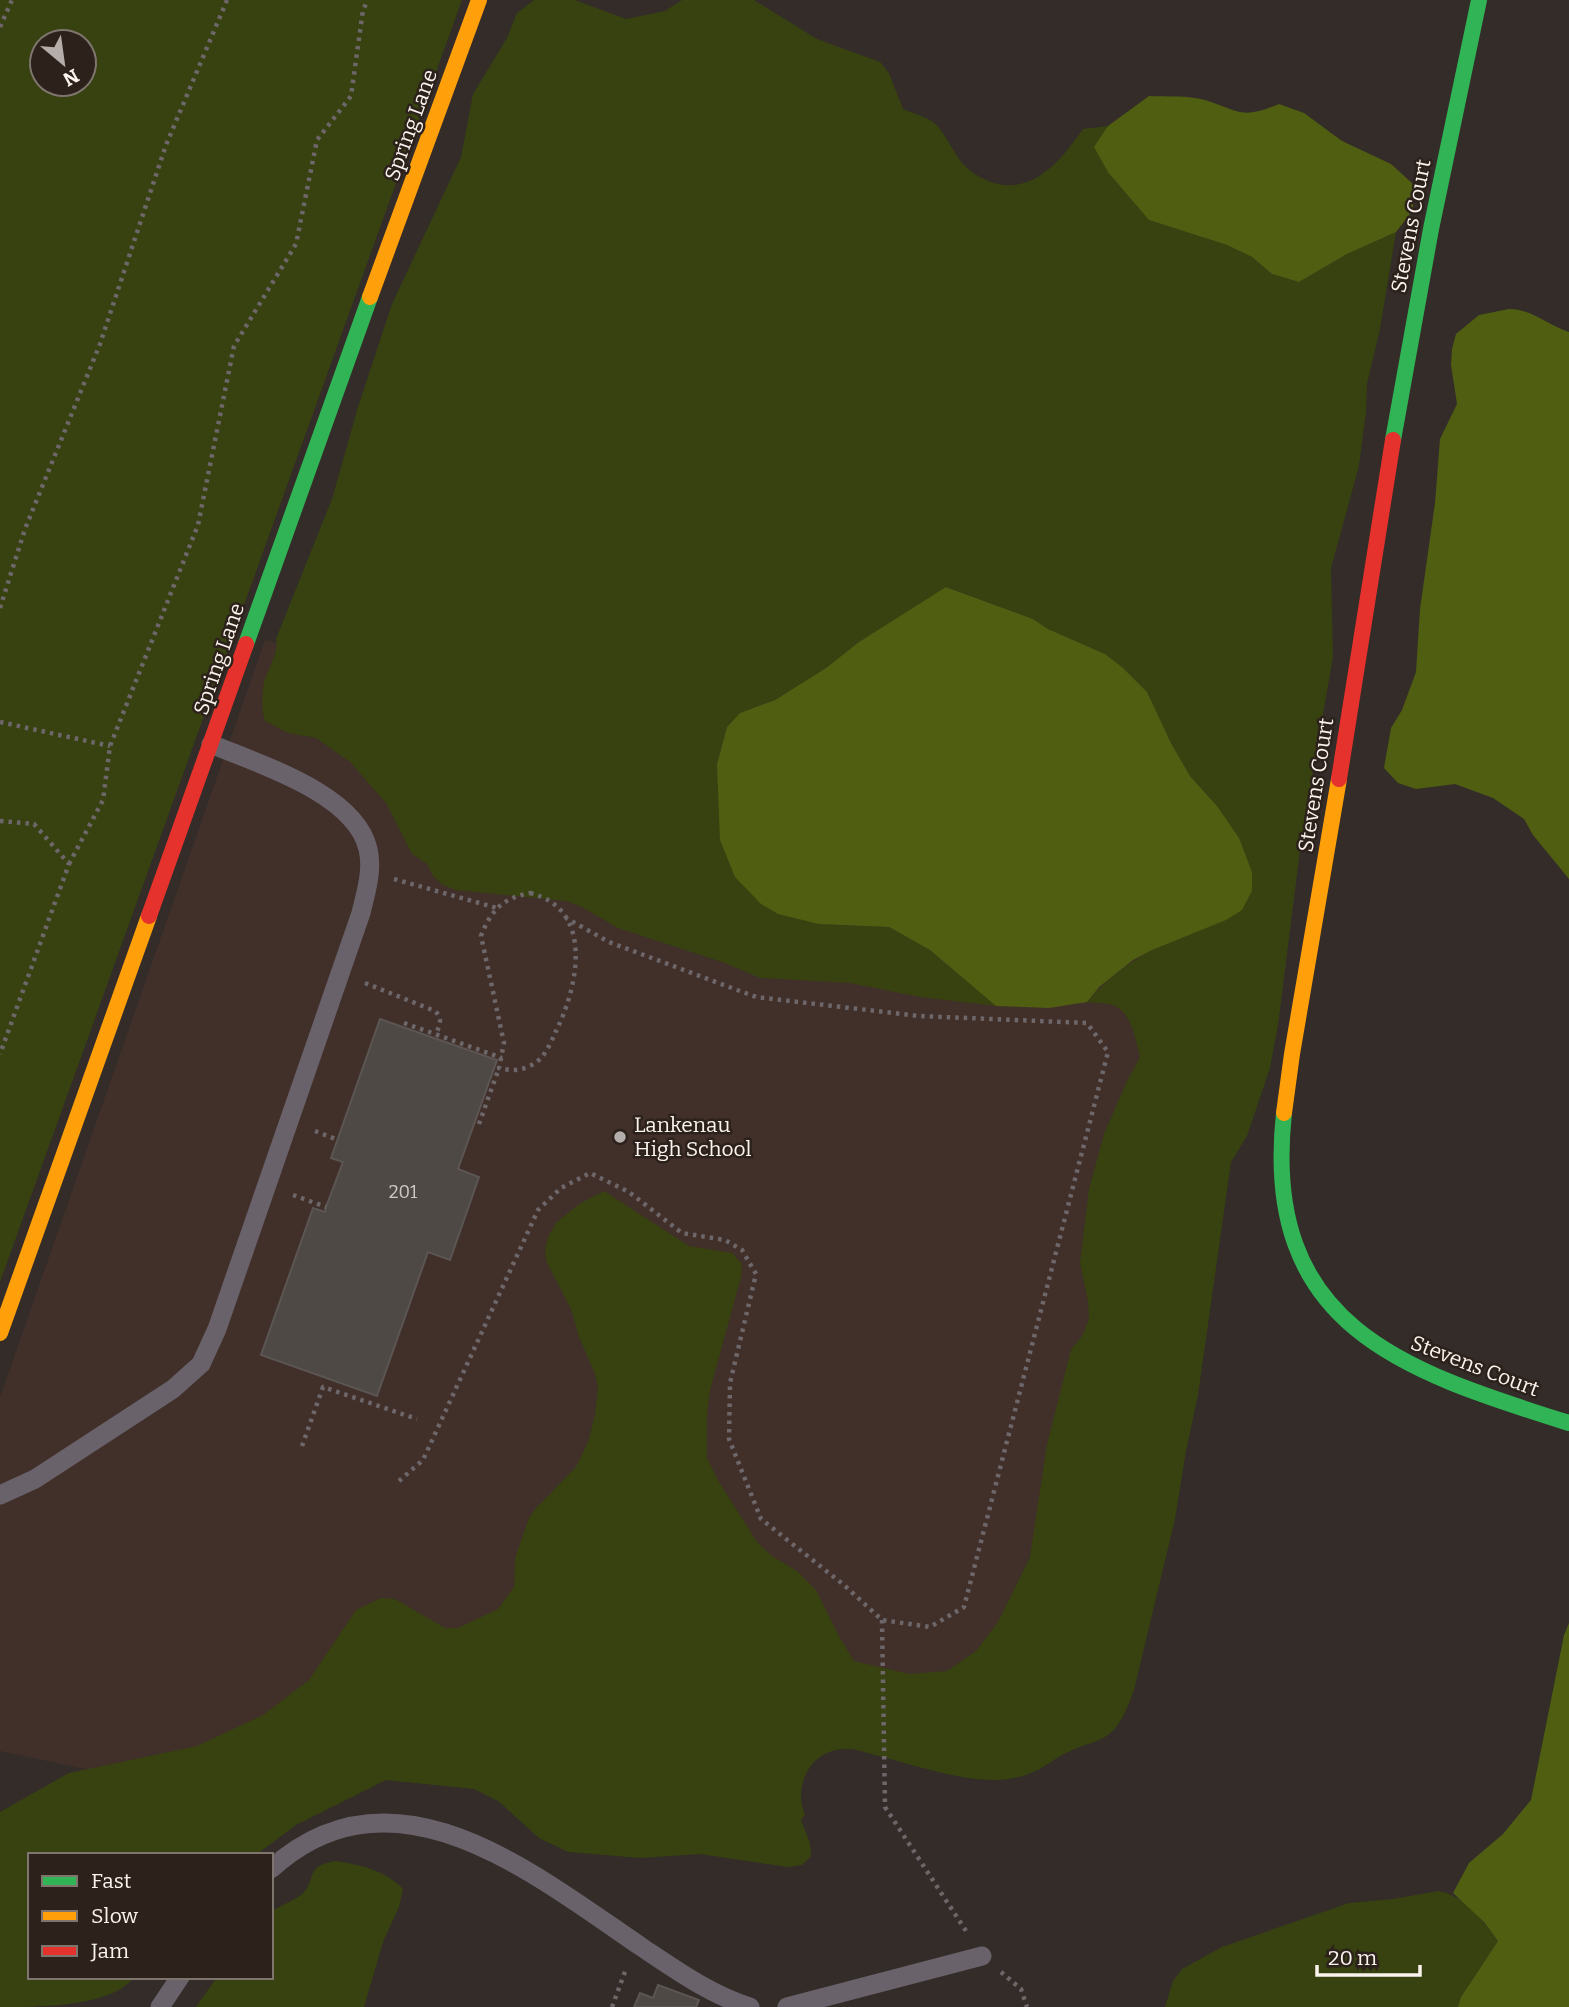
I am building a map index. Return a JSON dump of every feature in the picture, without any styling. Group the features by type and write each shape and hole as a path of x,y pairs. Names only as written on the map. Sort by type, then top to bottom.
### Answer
{"street":[{"name":"Spring Lane","path":"0,1333 288,524 480,0"},
{"name":"Stevens Court","path":"1479,0 1431,230 1376,546 1294,1052 1282,1144 1283,1184 1296,1247 1315,1282 1338,1313 1363,1337 1394,1358 1425,1374 1569,1423"}],"lane":[{"path":"0,1495 35,1479 173,1390 201,1364 217,1329 361,913 370,872 368,848 358,828 338,806 314,788 211,744"},
{"path":"273,1867 314,1838 347,1825 379,1822 412,1824 454,1835 519,1866 672,1968 736,2003 750,2007"},
{"path":"787,2007 982,1956"},
{"path":"160,2007 179,1979"}],"path":[{"path":"0,27 12,0"},
{"path":"0,608 25,529 100,344 166,145 227,0"},
{"path":"0,1054 69,864 103,800 110,746 198,525 234,346 296,244 317,140 351,96 363,10 368,0"},
{"path":"0,722 110,746"},
{"path":"0,821 34,824 69,864"},
{"path":"370,872 497,908"},
{"path":"399,1481 423,1460 538,1210 561,1188 590,1173 629,1192 682,1233 725,1240 742,1250 756,1274 730,1383 729,1438 761,1519 844,1585 882,1620 930,1627 964,1606 1108,1052 1087,1023 919,1016 756,997 609,942 566,918 543,896 530,892 511,896 497,908 481,936 504,1043 502,1058 480,1124"},
{"path":"499,1068 520,1070 541,1058 561,1021 576,967 576,950 566,918"},
{"path":"364,983 435,1011 441,1022 436,1034"},
{"path":"404,1023 502,1058"},
{"path":"311,1130 338,1140"},
{"path":"289,1194 326,1208"},
{"path":"302,1446 323,1387 417,1419"},
{"path":"882,1620 886,1807 982,1956 1021,1989 1027,2007"},
{"path":"612,2007 628,1965"}],"shaded area":[{"name":"Lankenau High School","path":"265,640 1223,876 989,1698 314,1709 117,1776 0,1751 0,1397"}],"green space":[{"path":"0,0 462,0 0,1282"},
{"path":"534,0 575,0 626,19 665,11 682,0 754,0 817,39 880,62 889,73 903,109 933,122 965,166 980,177 998,184 1025,183 1058,161 1083,129 1108,126 1095,148 1149,220 1227,245 1252,257 1272,274 1299,282 1347,254 1396,232 1380,329 1367,384 1359,466 1331,568 1333,657 1302,835 1278,1025 1270,1068 1247,1136 1231,1162 1198,1395 1175,1519 1134,1690 1123,1717 1109,1734 1068,1752 1036,1771 1014,1778 995,1780 955,1776 852,1749 824,1754 815,1761 803,1780 801,1792 805,1815 801,1820 810,1843 811,1856 802,1865 788,1867 700,1854 641,1858 568,1852 539,1838 498,1801 474,1789 386,1780 296,1825 259,1853 28,1853 28,1979 132,1979 124,1987 92,2000 35,2007 0,2007 0,1812 69,1773 197,1746 263,1715 309,1680 356,1610 381,1598 395,1599 445,1628 458,1628 498,1609 514,1587 515,1558 529,1518 576,1467 588,1442 595,1415 598,1387 595,1374 579,1337 571,1309 546,1261 545,1248 556,1223 579,1204 604,1191 689,1246 732,1253 742,1264 741,1277 710,1390 707,1458 757,1542 772,1556 797,1571 816,1590 854,1661 909,1674 947,1671 976,1651 998,1622 1030,1557 1047,1444 1071,1350 1082,1336 1089,1319 1080,1263 1089,1189 1104,1134 1140,1057 1126,1015 1112,1005 1087,1002 1117,973 1152,950 1217,806 1190,776 1147,692 1105,654 1048,629 1033,619 947,587 859,642 826,668 775,700 740,713 727,727 717,764 819,924 889,927 930,950 996,1006 920,997 850,983 760,978 725,963 618,928 566,901 456,890 443,885 433,876 427,864 412,854 386,803 350,762 316,738 288,733 265,721 262,707 263,687 275,656 276,639 332,499 358,407 392,304 461,157 473,94 507,38 517,13"},
{"path":"1149,96 1198,98 1248,113 1279,104 1304,113 1342,141 1391,164 1413,184 1413,210 1396,232 1347,254 1299,282 1272,274 1252,257 1227,245 1149,220 1108,172 1094,147 1108,126"},
{"path":"1509,309 1532,314 1569,332 1569,879 1533,835 1524,819 1493,798 1455,784 1416,789 1398,783 1384,768 1391,728 1402,710 1416,672 1420,609 1435,503 1440,439 1457,404 1451,365 1456,334 1479,315"},
{"path":"946,587 1033,619 1048,629 1105,654 1122,667 1147,692 1190,776 1217,806 1239,838 1252,872 1252,891 1242,910 1226,920 1133,960 1099,987 1087,1002 1049,1008 996,1006 930,950 889,927 819,924 778,914 761,904 735,877 720,840 717,764 727,727 740,713 775,700"},
{"path":"1569,1623 1569,2007 1458,2007 1461,1997 1498,1941 1484,1922 1453,1893 1469,1863 1503,1834 1531,1800 1564,1635"},
{"path":"334,1861 362,1866 388,1877 403,1889 399,1907 383,1942 364,2007 196,2007 216,1979 273,1979 273,1911 302,1894 315,1869"},
{"path":"1438,1891 1464,1903 1498,1941 1461,1997 1458,2007 1165,2007 1173,1981 1182,1969 1222,1947 1349,1903"}],"building":[{"path":"380,1019 497,1060 458,1169 479,1177 450,1260 428,1252 377,1396 261,1355 313,1208 325,1212 343,1162 331,1158"},
{"path":"658,1985 699,2000 696,2007 634,2007 640,1993 653,1998"}],"traffic: fast":[{"path":"1393,440 1431,229 1479,0"},
{"path":"246,644 370,297"},
{"path":"1284,1113 1283,1185 1295,1243 1320,1290 1354,1328 1398,1358 1450,1382 1569,1423"}],"traffic: slow":[{"path":"370,297 479,0"},
{"path":"1284,1113 1339,779"},
{"path":"0,1333 149,916"}],"traffic: jam":[{"path":"1339,779 1393,440"},
{"path":"149,916 246,644"}],"place":[{"name":"Lankenau High School","path":"620,1137"}]}
